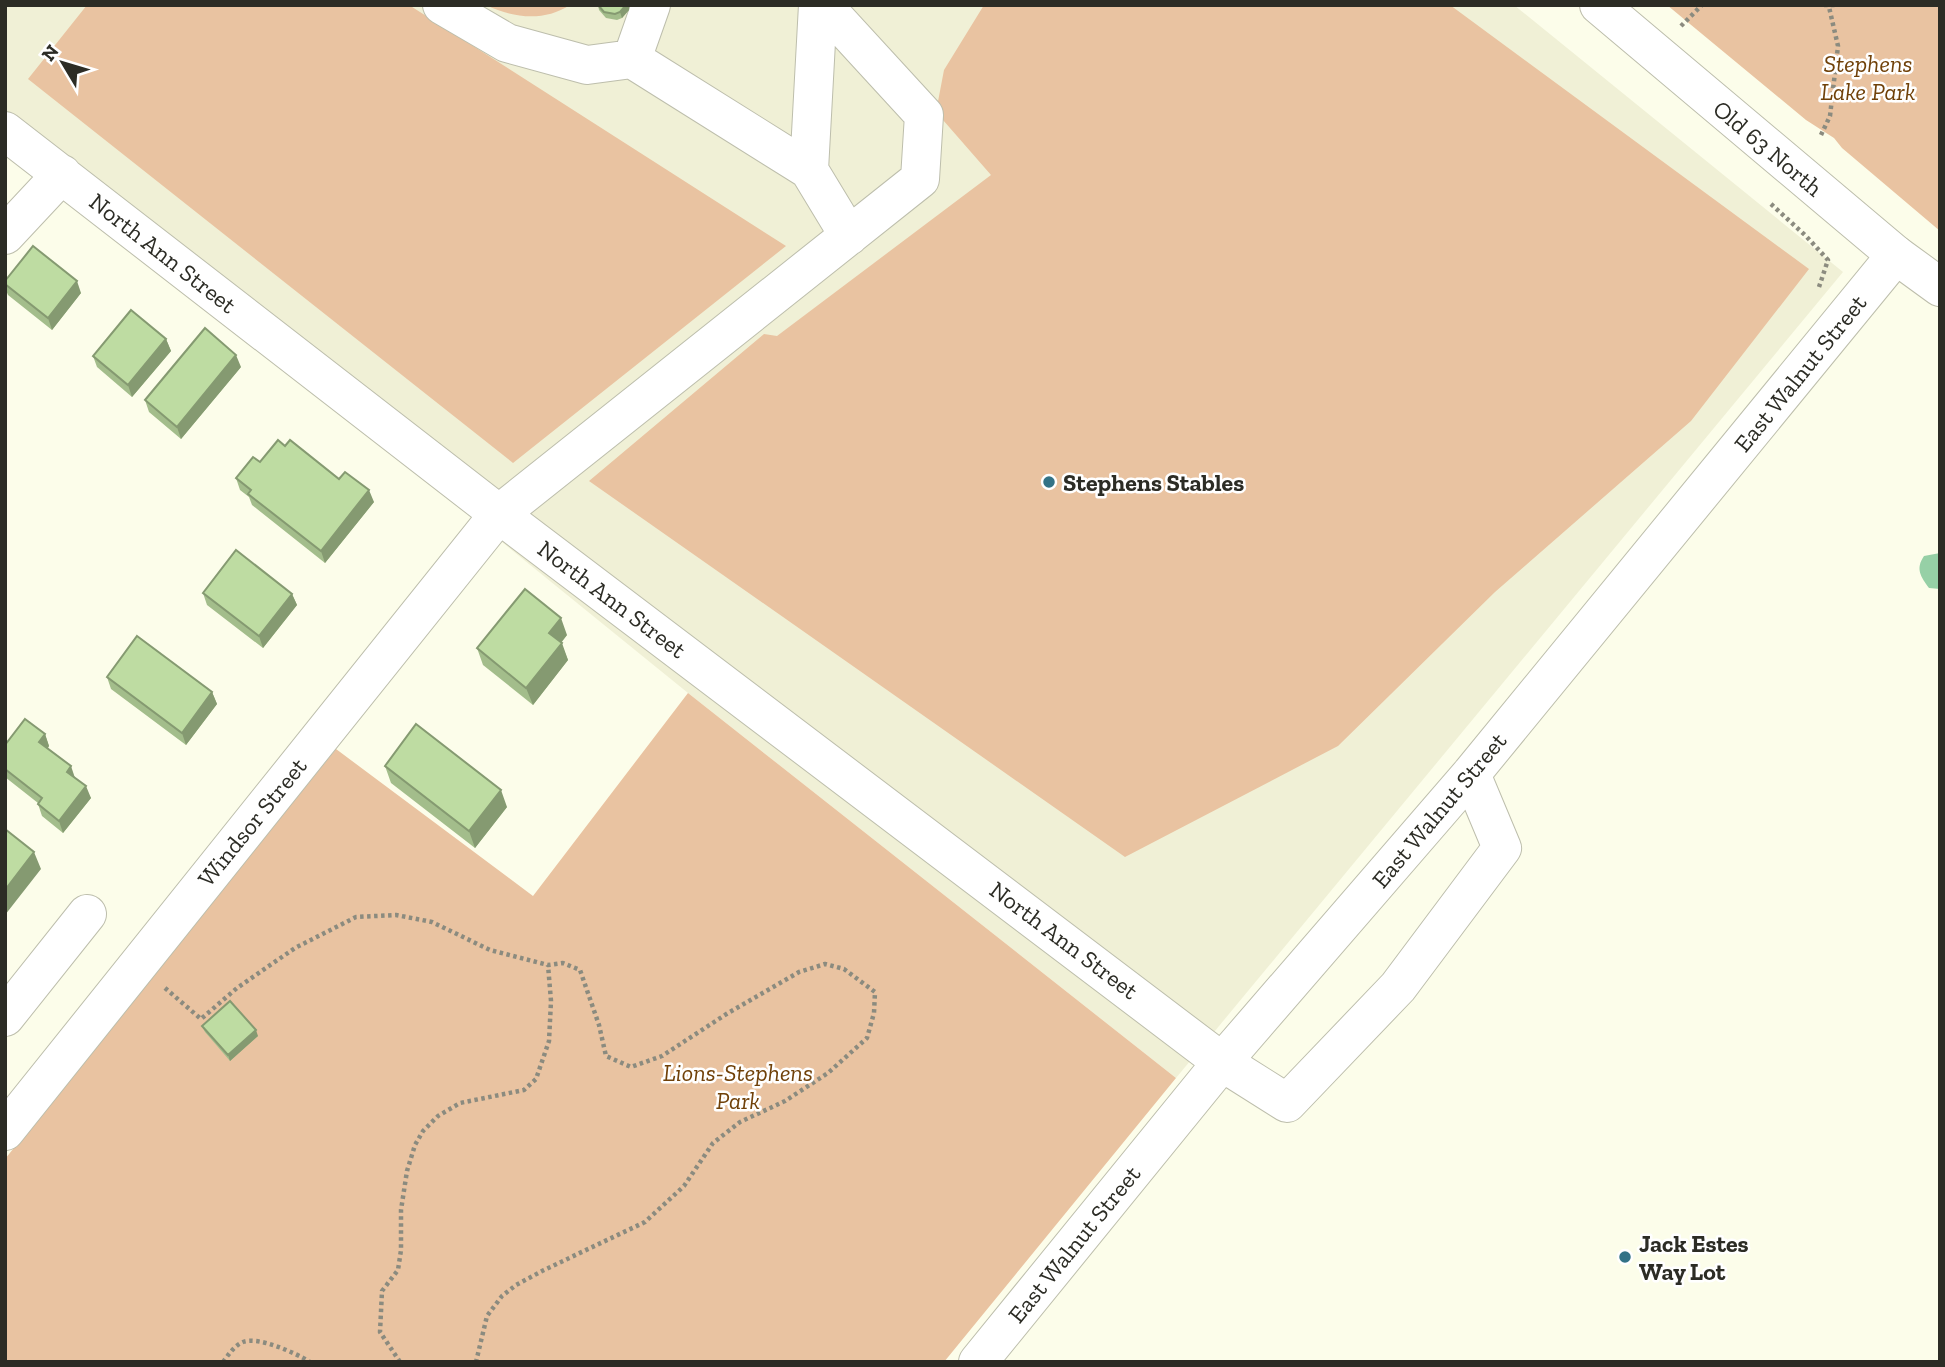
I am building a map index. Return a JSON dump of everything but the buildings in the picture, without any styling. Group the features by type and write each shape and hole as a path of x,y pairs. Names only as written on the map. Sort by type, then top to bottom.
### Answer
{"street":[{"path":"442,5 507,43 587,65 632,59 809,170 849,236"},
{"path":"632,59 651,5"},
{"path":"809,170 821,5"},
{"name":"Windsor Street","path":"5,1131 499,514 920,179 924,115 821,5"},
{"name":"Old 63 North","path":"1599,5 1896,255 1940,287"},
{"name":"North Ann Street","path":"5,131 499,514 1222,1062 1287,1103 1398,986 1502,848 1471,774"},
{"path":"5,235 62,174"},
{"name":"East Walnut Street","path":"978,1362 1222,1062 1471,774 1896,255"},
{"path":"5,1017 88,914"}],"path":[{"path":"1680,26 1702,5"},
{"path":"1821,135 1830,116 1838,46 1826,6 1838,5"},
{"path":"1772,205 1828,260 1816,298"},
{"path":"160,983 201,1019 237,988 295,948 356,917 396,915 432,922 490,950 548,965 563,963 580,970 599,1025 606,1056 631,1067 662,1056 728,1013 799,972 824,964 844,969 875,992 874,1013 867,1038 828,1073 785,1101 740,1122 713,1143 684,1186 645,1222 544,1270 502,1296 487,1317 476,1362"},
{"path":"400,1362 380,1332 382,1291 398,1270 401,1210 407,1171 415,1145 423,1131 438,1116 460,1103 524,1090 531,1086 549,1041 551,1000 548,965"},
{"path":"223,1362 234,1348 244,1341 258,1341 300,1355 310,1362"}],"shaded area":[{"name":"Stephens Stables","path":"5,5 1514,5 1843,272 1176,1078 688,693 5,139"},
{"path":"1940,553 1940,589 1929,588 1922,576 1920,565 1924,556"}],"green space":[{"path":"87,5 409,5 786,246 513,463 28,79"},
{"path":"486,5 570,5 550,14 528,16 507,13"},
{"path":"984,5 1450,5 1809,269 1691,421 1495,592 1338,746 1125,857 589,481 764,334 777,336 991,175 936,112 944,70"},
{"name":"Stephens Lake Park","path":"1667,5 1940,5 1940,231 1842,148 1834,138 1806,120"},
{"name":"Lions-Stephens Park","path":"688,693 1176,1078 944,1362 5,1362 5,1159 336,749 533,896"}],"place":[{"name":"Stephens Stables","path":"1049,482"},
{"name":"Jack Estes Way Lot","path":"1625,1257"}]}
